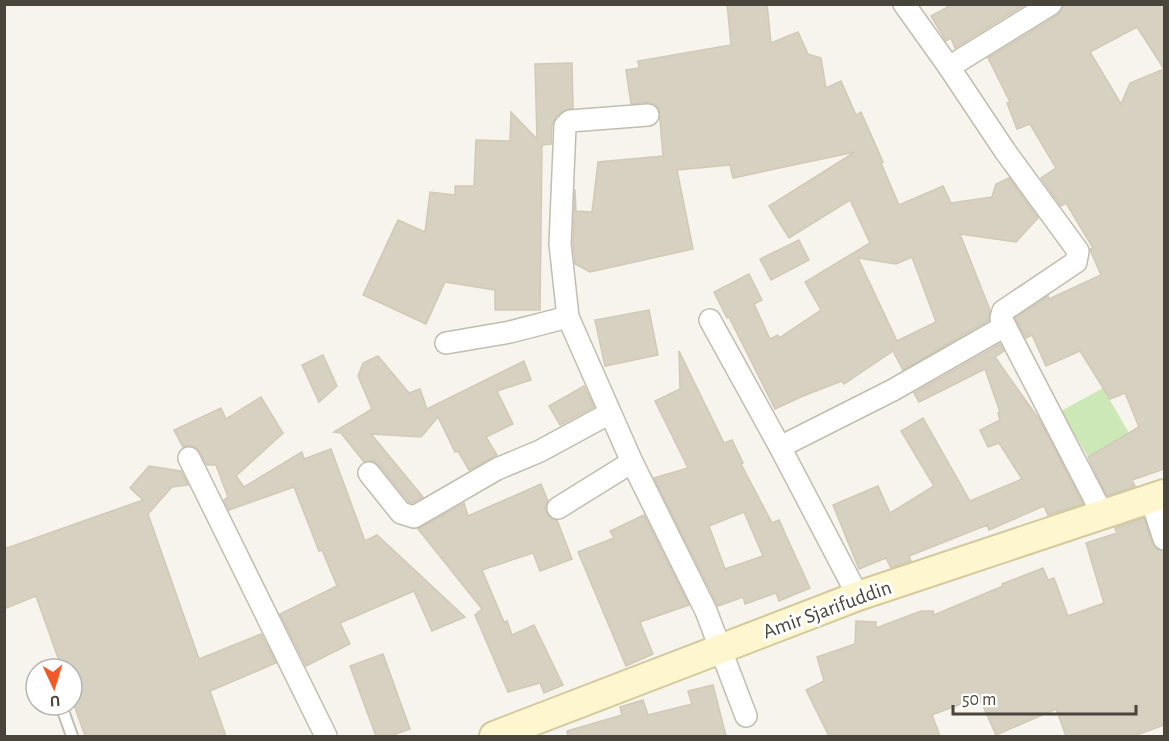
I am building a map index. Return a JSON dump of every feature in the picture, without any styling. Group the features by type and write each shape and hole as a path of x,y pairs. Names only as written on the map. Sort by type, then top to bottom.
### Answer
{"main road":[{"name":"Amir Sjarifuddin","path":"494,736 858,596 1158,496"}],"street":[{"path":"904,4 1078,251 1076,262 1003,311 1001,318 1103,515"},
{"path":"949,67 1051,4"},
{"path":"648,115 570,121 565,126 560,244 568,317 632,462 706,611 746,716"},
{"path":"446,343 510,332 568,317"},
{"path":"710,320 858,596"},
{"path":"780,447 893,390 1005,326"},
{"path":"369,473 401,513 414,517 497,469 540,451 610,412"},
{"path":"189,458 326,736"},
{"path":"558,508 632,462"},
{"path":"1158,496 1164,539"}],"lane":[{"path":"65,717 72,736"}],"green space":[{"path":"1103,388 1129,433 1088,457 1061,411"}],"building":[{"path":"727,4 767,4 771,43 798,32 808,54 821,58 826,88 841,81 856,115 861,112 899,205 943,186 951,203 992,197 996,184 1009,178 1038,218 1016,242 960,234 990,310 989,320 903,370 893,351 844,384 842,381 775,409 714,292 749,274 762,300 754,304 770,339 778,335 779,338 821,310 805,282 870,243 850,200 789,238 769,206 855,152 733,178 730,165 677,170 693,249 590,272 575,264 573,244 575,189 576,211 592,212 598,162 663,156 659,108 648,102 631,104 626,70 639,68 638,61 731,45","holes":["912,257 936,322 897,341 858,258 896,264"]},
{"path":"953,4 1026,4 955,48 951,38 946,41 931,16"},
{"path":"1064,4 1164,4 1164,69 1164,469 1132,480 1135,486 1107,496 1088,457 1139,427 1125,393 1110,399 1080,351 1046,366 1032,335 1026,338 1015,318 1048,296 1049,299 1101,275 1090,249 1093,248 1066,203 1061,206 1041,178 1056,168 1030,124 1017,129 1007,103 1010,102 988,58 1058,15","holes":["1137,27 1164,69 1130,83 1121,104 1090,52"]},
{"path":"572,63 573,108 556,117 552,125 551,144 542,145 540,310 495,310 495,290 445,282 426,324 363,295 398,220 425,232 430,192 455,195 455,186 474,186 476,140 510,141 511,112 537,139 535,64"},
{"path":"799,240 809,260 771,280 760,259"},
{"path":"649,310 658,355 605,366 595,320"},
{"path":"1000,344 1004,351 995,357 1041,422 1083,504 1048,515 1044,506 989,530 987,525 909,556 911,561 891,568 886,558 859,569 833,505 878,486 890,513 934,486 901,431 923,418 970,501 1022,479 999,443 988,447 980,430 1000,420 998,413 1000,412 985,369 919,402 914,393"},
{"path":"679,351 724,443 732,440 743,463 741,464 772,523 779,520 810,588 779,601 776,593 745,604 743,597 718,606 654,478 688,468 655,401 680,389","holes":["744,512 763,556 725,569 709,526"]},
{"path":"323,355 337,386 319,402 302,365"},
{"path":"378,356 409,393 420,389 427,409 524,361 531,380 497,391 513,424 486,437 497,455 469,470 458,451 455,452 438,417 421,437 371,434 423,497 412,503 379,465 373,461 364,462 341,433 334,432 372,409 358,376 363,363"},
{"path":"584,386 594,407 560,425 549,406"},
{"path":"261,397 283,433 236,476 244,487 302,452 304,459 331,449 365,541 377,535 465,617 432,631 414,591 340,623 350,644 306,666 280,614 337,586 322,550 319,551 294,487 229,510 224,500 228,497 216,465 207,465 196,447 189,445 183,447 174,430 221,408 226,419"},
{"path":"149,466 181,471 188,485 172,487 148,514 199,659 261,634 276,663 210,691 226,736 85,736 78,717 84,717 84,657 58,657 36,596 4,609 4,549 143,500 130,488"},
{"path":"541,484 548,501 545,508 547,514 557,520 572,559 540,571 533,553 482,570 504,622 507,621 512,635 534,625 563,685 544,693 540,683 508,692 475,615 482,609 418,529 464,503 468,516"},
{"path":"644,515 689,605 640,622 653,654 626,666 578,552 614,538 610,531"},
{"path":"1144,518 1152,543 1156,549 1164,551 1164,725 1134,736 1066,736 1056,709 996,735 979,697 932,715 940,736 829,736 806,690 824,681 817,657 855,644 856,621 876,622 876,628 921,611 933,611 934,615 1043,568 1048,580 1054,578 1068,616 1104,603 1086,543 1117,533 1115,528"},
{"path":"383,654 410,729 390,736 376,736 350,666"},
{"path":"713,685 726,736 568,736 567,731 622,715 620,707 643,700 648,715 692,704 688,691"}]}
